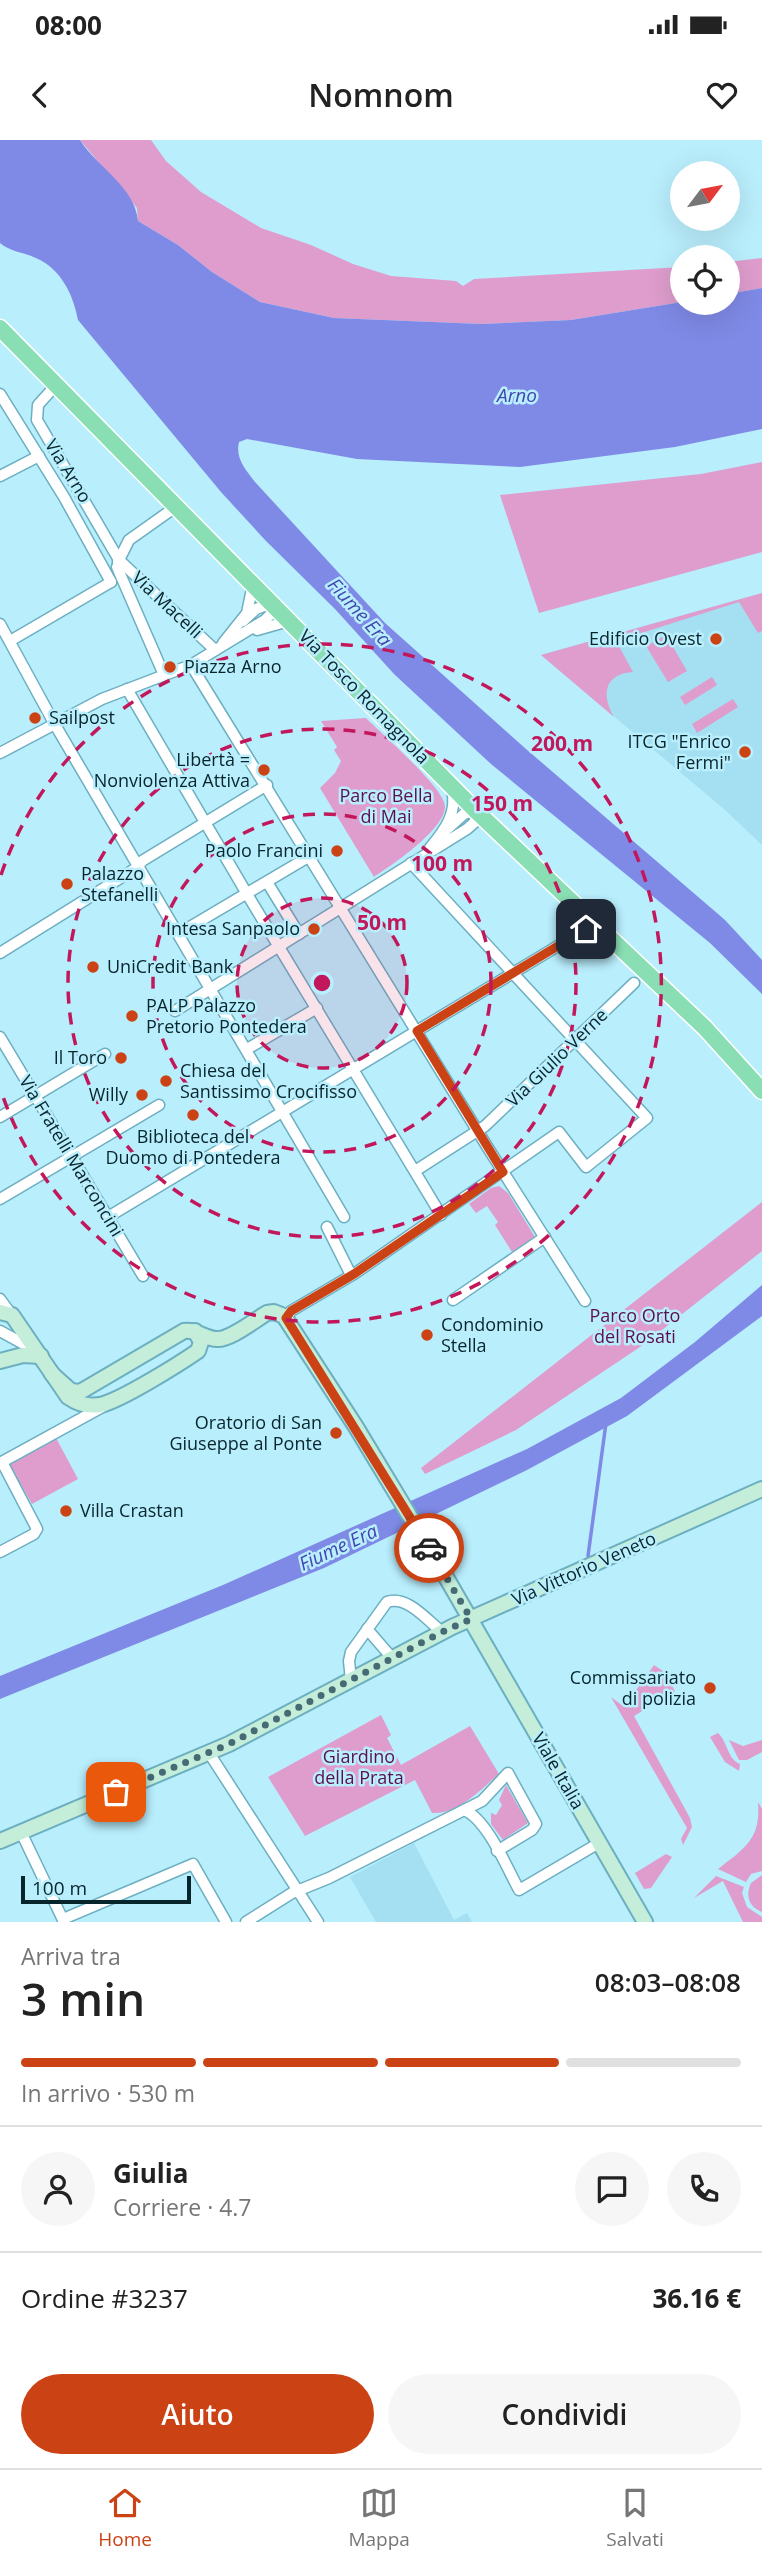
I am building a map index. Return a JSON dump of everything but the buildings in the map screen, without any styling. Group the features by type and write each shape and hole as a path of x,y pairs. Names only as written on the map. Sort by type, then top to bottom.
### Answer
{"main road":[{"name":"Via Tosco Romagnola","path":"0,328 475,810 683,1006 762,1091"}],"street":[{"name":"Via Arno","path":"56,385 38,405 37,420 102,526 164,675"},
{"path":"0,394 111,582"},
{"path":"0,476 39,456"},
{"path":"10,641 111,582 129,540 177,506"},
{"name":"Via Macelli","path":"118,563 217,649"},
{"path":"243,621 251,605 254,583"},
{"path":"217,649 256,609 272,603"},
{"path":"241,637 270,615 272,603"},
{"path":"0,753 54,723 127,689 191,665 241,637 289,621"},
{"path":"0,624 54,723 344,1216"},
{"path":"191,665 585,1301"},
{"path":"127,689 247,894 442,1215"},
{"path":"443,832 454,805 449,783"},
{"path":"0,953 138,867 142,861 267,785"},
{"path":"175,1011 458,835 475,822 475,810 464,814 443,832 425,854"},
{"path":"458,835 481,829 501,835"},
{"path":"178,934 310,856"},
{"path":"286,1318 291,1311 442,1215 559,1132 586,1167 647,1118 411,863"},
{"path":"267,882 299,934"},
{"path":"108,1217 586,929"},
{"name":"Via Giulio Verne","path":"415,1171 478,1132 635,983"},
{"path":"247,1049 317,1008"},
{"name":"Via Fratelli Marconcini","path":"0,1037 143,1276"},
{"path":"0,1117 105,1054"},
{"path":"0,1199 159,1105"},
{"path":"327,1227 351,1275"},
{"path":"453,1300 545,1237"},
{"path":"0,1299 65,1393 74,1401 91,1406 109,1403"},
{"path":"52,1374 71,1391 80,1392 184,1331 195,1331 222,1339 266,1313 277,1312 286,1318 387,1478 471,1619"},
{"path":"10,1317 18,1340"},
{"path":"0,1331 40,1355"},
{"path":"0,1552 35,1533 37,1529 1,1463 93,1414 198,1351 201,1342 195,1331"},
{"path":"0,1358 18,1340"},
{"path":"0,1358 40,1355"},
{"name":"Via Vittorio Veneto","path":"0,1841 209,1752 442,1632 762,1489"},
{"path":"351,1679 349,1658 383,1605 395,1600 406,1603 442,1632"},
{"name":"Viale Italia","path":"471,1619 645,1922"},
{"path":"367,1629 393,1659"},
{"path":"209,1752 318,1922"},
{"path":"246,1922 298,1892 486,1798 508,1773 536,1824 532,1830 497,1851"},
{"path":"484,1827 482,1813 486,1798"},
{"path":"464,1810 472,1813 484,1827 519,1890 600,1843"},
{"path":"22,1832 64,1920 192,1864 226,1922"}],"shaded area":[{"path":"762,593 762,845 724,809 541,655"},
{"path":"414,1843 454,1920 467,1913 472,1922 376,1922 350,1877"}],"green space":[{"path":"80,140 151,140 166,161 201,192 261,228 391,276 456,281 463,286 474,279 670,268 670,304 571,320 482,324 334,318 260,302 212,272 178,245 138,221 137,208"},
{"path":"762,258 762,288 740,292 740,261"},
{"path":"762,462 762,552 539,613 500,495 701,474"},
{"path":"762,593 762,631 758,633 739,602 616,641 633,672 616,677 608,687 607,701 614,717 541,655"},
{"path":"666,635 687,671 668,682 646,646"},
{"path":"712,677 717,685 685,705 680,697"},
{"path":"733,699 738,707 697,733 692,724"},
{"name":"Parco Bella di Mai","path":"366,718 424,774 445,806 437,825 427,836 374,877 320,788 335,773 341,761 334,750 337,747 321,721"},
{"path":"499,1186 508,1193 535,1237 512,1252 487,1206 476,1213 469,1204 491,1188"},
{"name":"Parco Orto del Rosati","path":"762,1202 762,1251 643,1345 516,1430 425,1474 421,1468"},
{"path":"56,1438 78,1479 32,1504 9,1464"},
{"path":"654,1665 663,1671 675,1691 634,1716 690,1818 692,1827 683,1845 681,1839 687,1828 611,1697 624,1707"},
{"name":"Giardino della Prata","path":"381,1715 391,1735 387,1738 401,1765 470,1726 499,1774 468,1800 442,1813 432,1813 415,1780 305,1836 268,1777"},
{"path":"718,1733 732,1758 740,1764 739,1771 725,1762 710,1737"},
{"path":"729,1740 743,1746 762,1740 762,1752 747,1760 739,1760"},
{"path":"506,1785 528,1823 503,1840 491,1824 491,1813 496,1815 502,1805 499,1800"},
{"path":"758,1802 762,1809 762,1871 751,1874 746,1882 718,1869 743,1848 754,1834"},
{"path":"666,1854 672,1857 651,1888 644,1889 635,1873"},
{"path":"762,1875 762,1912 751,1904 748,1892 751,1883"},
{"path":"716,1876 744,1887 742,1893 747,1907 762,1917 762,1922 743,1922 723,1881 694,1898"}],"water":[{"name":"Arno","path":"0,140 80,140 123,188 135,209 138,221 178,245 212,272 260,302 334,318 482,324 571,320 670,304 670,315 740,315 740,292 762,288 762,429 675,447 520,467 357,459 247,439 239,442 238,448 242,464 255,482 385,623 526,749 725,920 762,960 762,994 710,943 491,764 394,674 221,492 78,320 73,301 59,276 45,263 0,243"},
{"name":"Fiume Era","path":"762,1285 762,1316 627,1416 527,1470 324,1568 0,1699 0,1676 223,1585 527,1449 621,1398 695,1342"}],"waterway":[{"path":"588,1556 606,1423"}],"way so far":[{"path":"116,1792 229,1744 471,1619 429,1548"}],"place":[{"name":"Edificio Ovest","path":"716,639"},
{"name":"Piazza Arno","path":"170,667"},
{"name":"Sailpost","path":"35,718"},
{"name":"ITCG \"Enrico Fermi\"","path":"745,752"},
{"name":"Libertà = Nonviolenza Attiva","path":"264,770"},
{"name":"Paolo Francini","path":"337,851"},
{"name":"Palazzo Stefanelli","path":"67,884"},
{"name":"Intesa Sanpaolo","path":"314,929"},
{"name":"UniCredit Bank","path":"93,967"},
{"name":"PALP Palazzo Pretorio Pontedera","path":"132,1016"},
{"name":"Il Toro","path":"121,1058"},
{"name":"Chiesa del Santissimo Crocifisso","path":"166,1081"},
{"name":"Willy","path":"142,1095"},
{"name":"Biblioteca del Duomo di Pontedera","path":"193,1115"},
{"name":"Condominio Stella","path":"427,1335"},
{"name":"Oratorio di San Giuseppe al Ponte","path":"336,1433"},
{"name":"Villa Crastan","path":"66,1511"},
{"name":"Commissariato di polizia","path":"710,1688"}],"route":[{"path":"429,1548 286,1318 291,1311 354,1274 503,1172 417,1031 586,929"}]}
